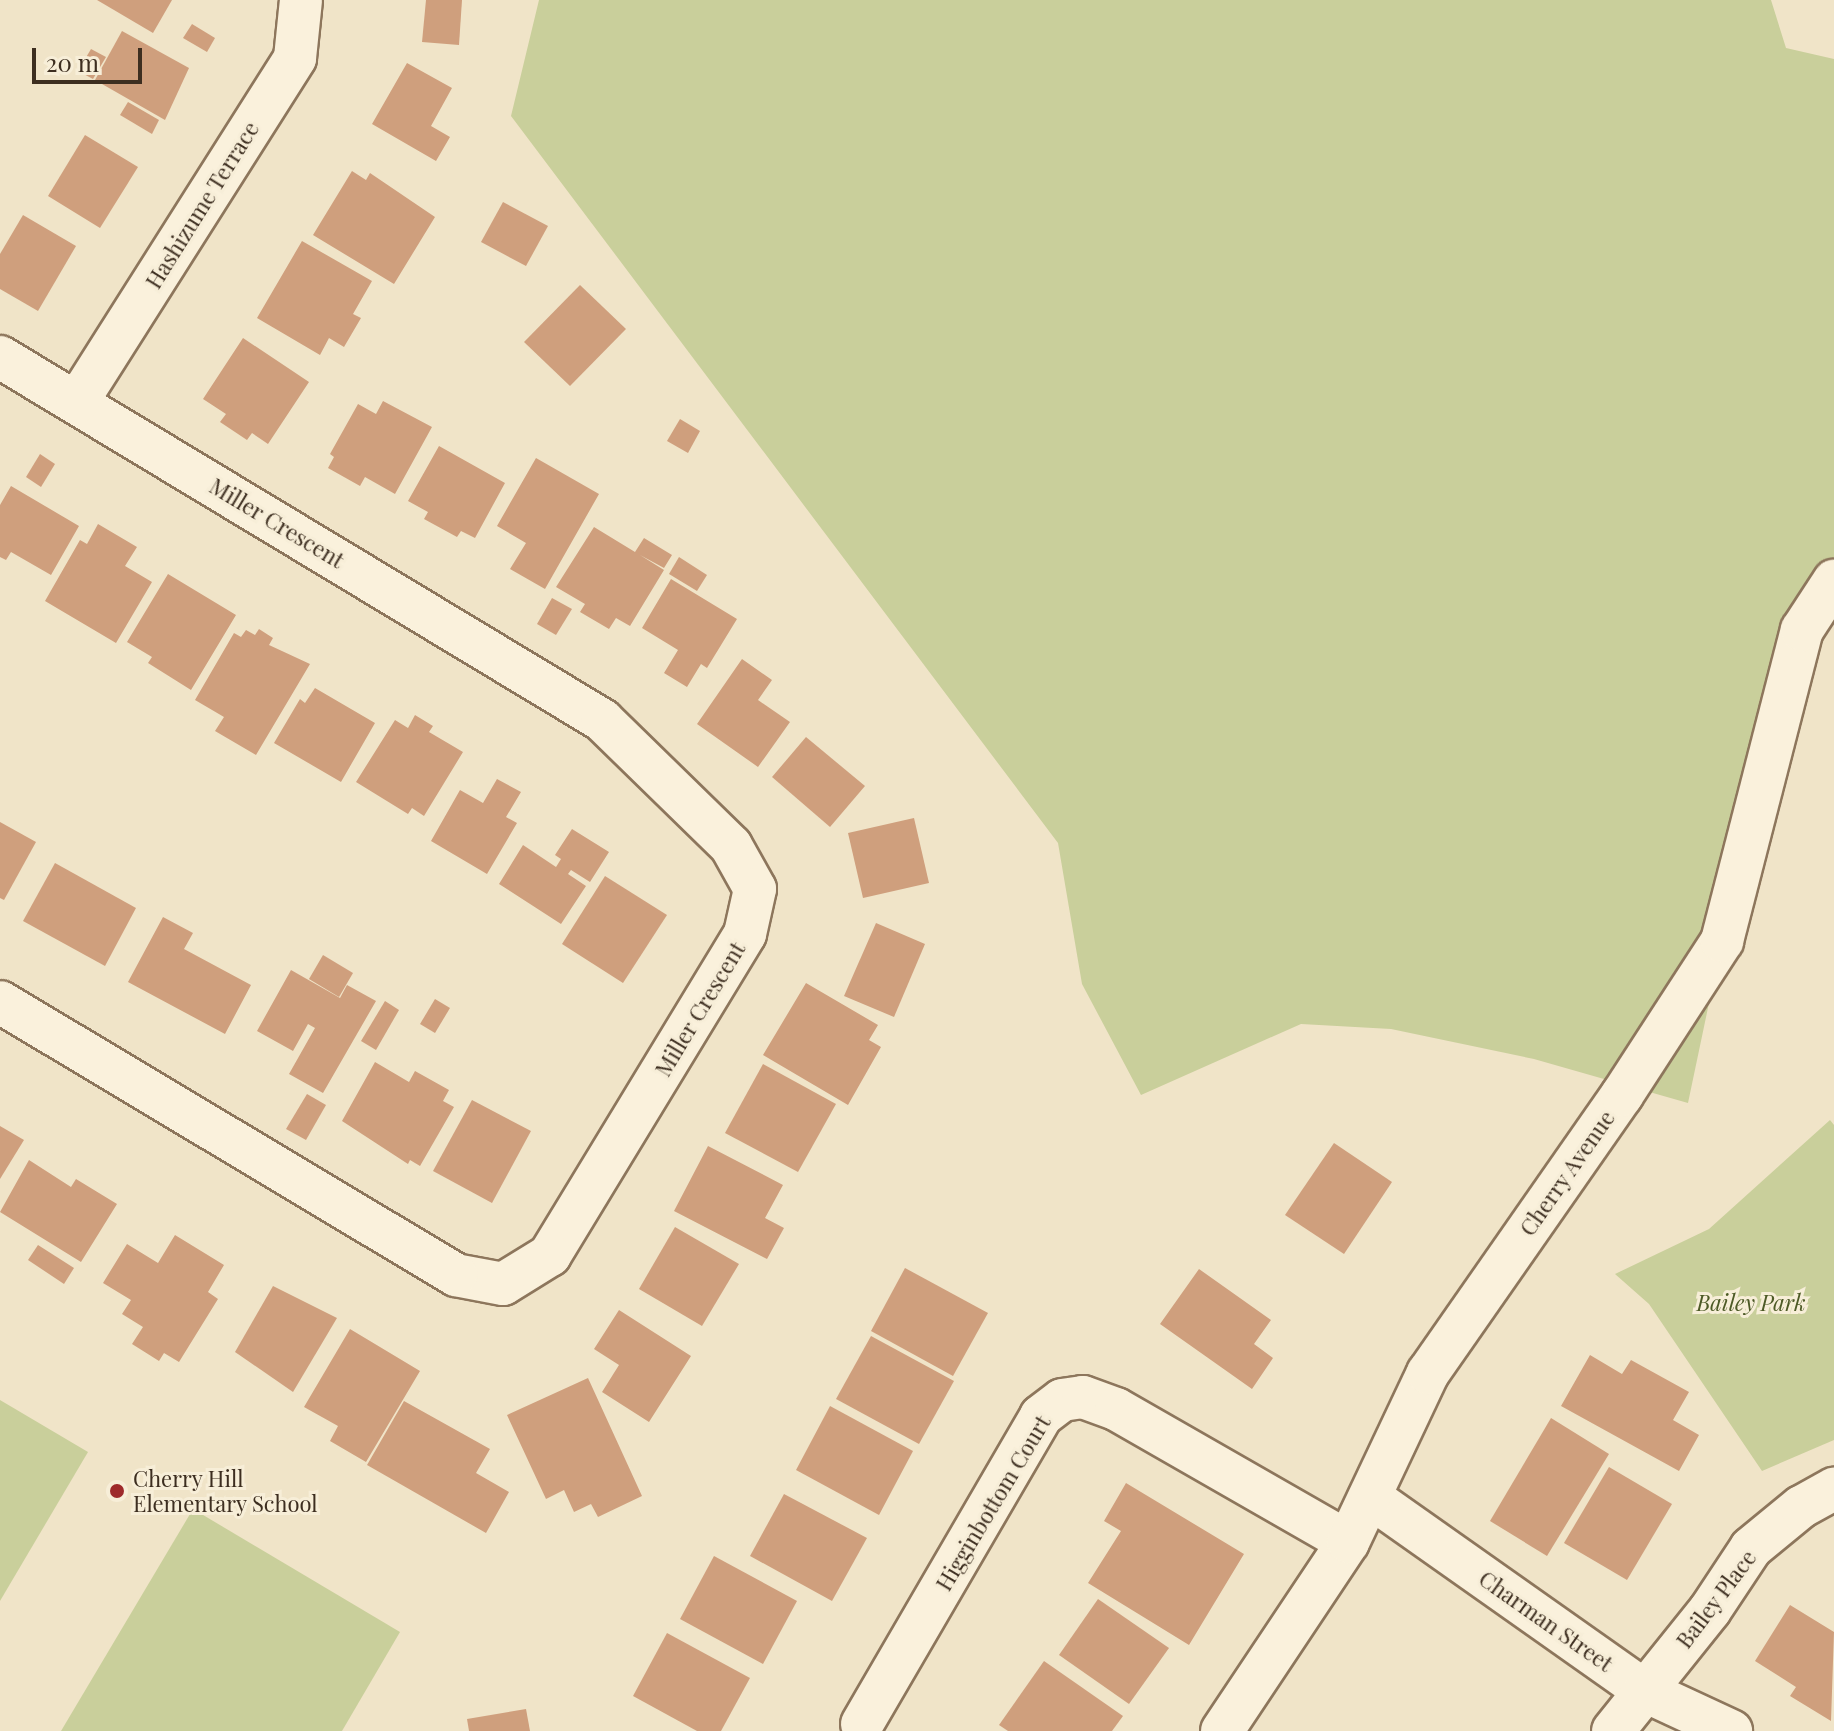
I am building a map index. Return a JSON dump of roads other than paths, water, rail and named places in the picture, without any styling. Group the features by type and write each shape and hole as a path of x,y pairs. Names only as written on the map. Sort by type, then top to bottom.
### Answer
{"street":[{"name":"Hashizume Terrace","path":"77,402 295,58 301,0"},
{"name":"Miller Crescent","path":"0,357 602,720 731,846 755,889 745,934 550,1255 503,1284 456,1275 0,1002"},
{"name":"Cherry Avenue","path":"1222,1731 1348,1542 1428,1373 1622,1095 1722,941 1802,630 1834,581"},
{"name":"Higginbottom Court","path":"862,1724 1041,1416 1062,1400 1083,1397 1116,1409 1348,1542"},
{"name":"Bailey Place","path":"1613,1731 1751,1548 1801,1507 1834,1489"},
{"name":"Charman Street","path":"1370,1497 1645,1691 1731,1731"}],"place":[{"name":"Cherry Hill Elementary School","path":"117,1491"}],"park label":[{"name":"Bailey Park","path":"1751,1303"}]}
